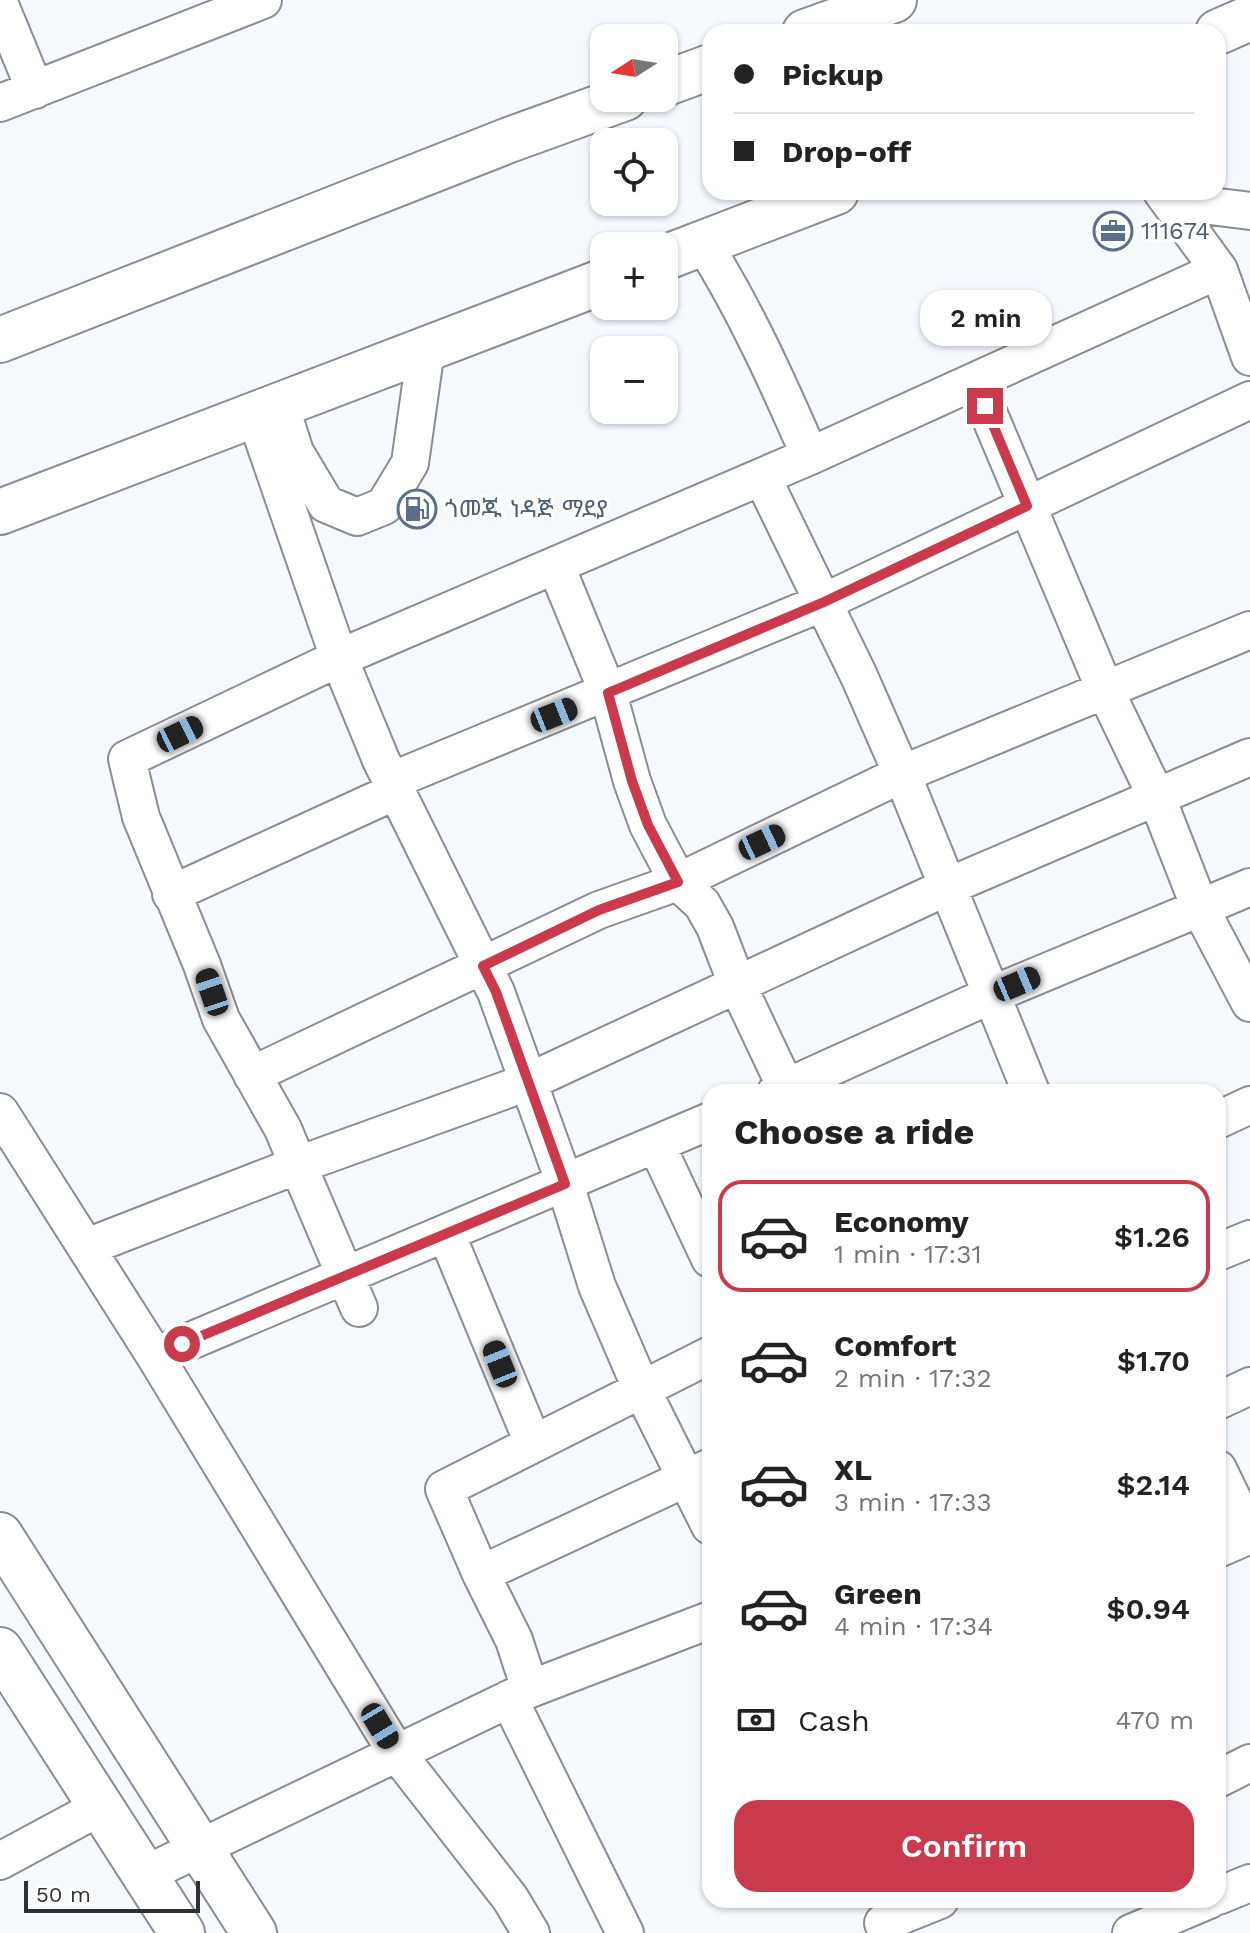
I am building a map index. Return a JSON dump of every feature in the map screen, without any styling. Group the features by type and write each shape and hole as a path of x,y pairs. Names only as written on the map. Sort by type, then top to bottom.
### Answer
{"main road":[{"path":"822,18 889,1"},
{"path":"1226,28 1250,18"},
{"path":"678,79 702,70"},
{"path":"0,340 590,111"},
{"path":"683,251 815,200"},
{"path":"0,512 590,286"},
{"path":"0,1535 254,1933"},
{"path":"0,1650 182,1933"}],"street":[{"path":"0,103 263,0"},
{"path":"0,5 35,90"},
{"path":"1168,200 1219,270 1250,357"},
{"path":"1184,200 1250,211"},
{"path":"683,251 735,294 810,456"},
{"path":"359,1308 283,1129 221,1019 141,817 127,759 339,658 810,456 1219,270"},
{"path":"268,410 326,504 357,517 384,506 410,463 426,349"},
{"path":"975,381 1106,692 1157,798 1200,908 1250,1003"},
{"path":"171,894 394,786 824,602 1250,400"},
{"path":"268,410 339,658 394,786 496,992 565,1184 597,1286 641,1388 699,1472 481,1574"},
{"path":"762,477 824,602 902,774 1028,1084"},
{"path":"556,566 608,693 632,781 648,825 678,882 702,904 715,927 780,1084"},
{"path":"252,1075 599,910 678,882 902,774 1250,630"},
{"path":"87,1247 298,1165 528,1082 949,886 1250,757"},
{"path":"796,1084 991,995 1250,887"},
{"path":"1226,1116 1250,1105"},
{"path":"0,1112 155,1356 396,1752 510,1898 531,1933"},
{"path":"155,1356 702,1124"},
{"path":"656,1144 702,1242"},
{"path":"446,1233 533,1443"},
{"path":"1226,1249 1250,1239"},
{"path":"625,1933 520,1694 514,1640 444,1489 702,1359"},
{"path":"1226,1397 1250,1386"},
{"path":"1226,1486 1250,1535 1226,1546"},
{"path":"146,1874 520,1694 702,1623"},
{"path":"1226,1775 1250,1763"},
{"path":"0,1861 102,1806"},
{"path":"1226,1893 1250,1883"},
{"path":"881,1919 915,1908"},
{"path":"1144,1922 1185,1908"}],"place":[{"name":"111674","path":"1113,231"},
{"name":"ጎመጁ ነዳጅ ማደያ","path":"417,509"}],"route":[{"path":"182,1344 565,1184 496,992 483,966 599,910 678,882 648,825 632,781 608,693 824,602 1027,506 985,406"}]}
